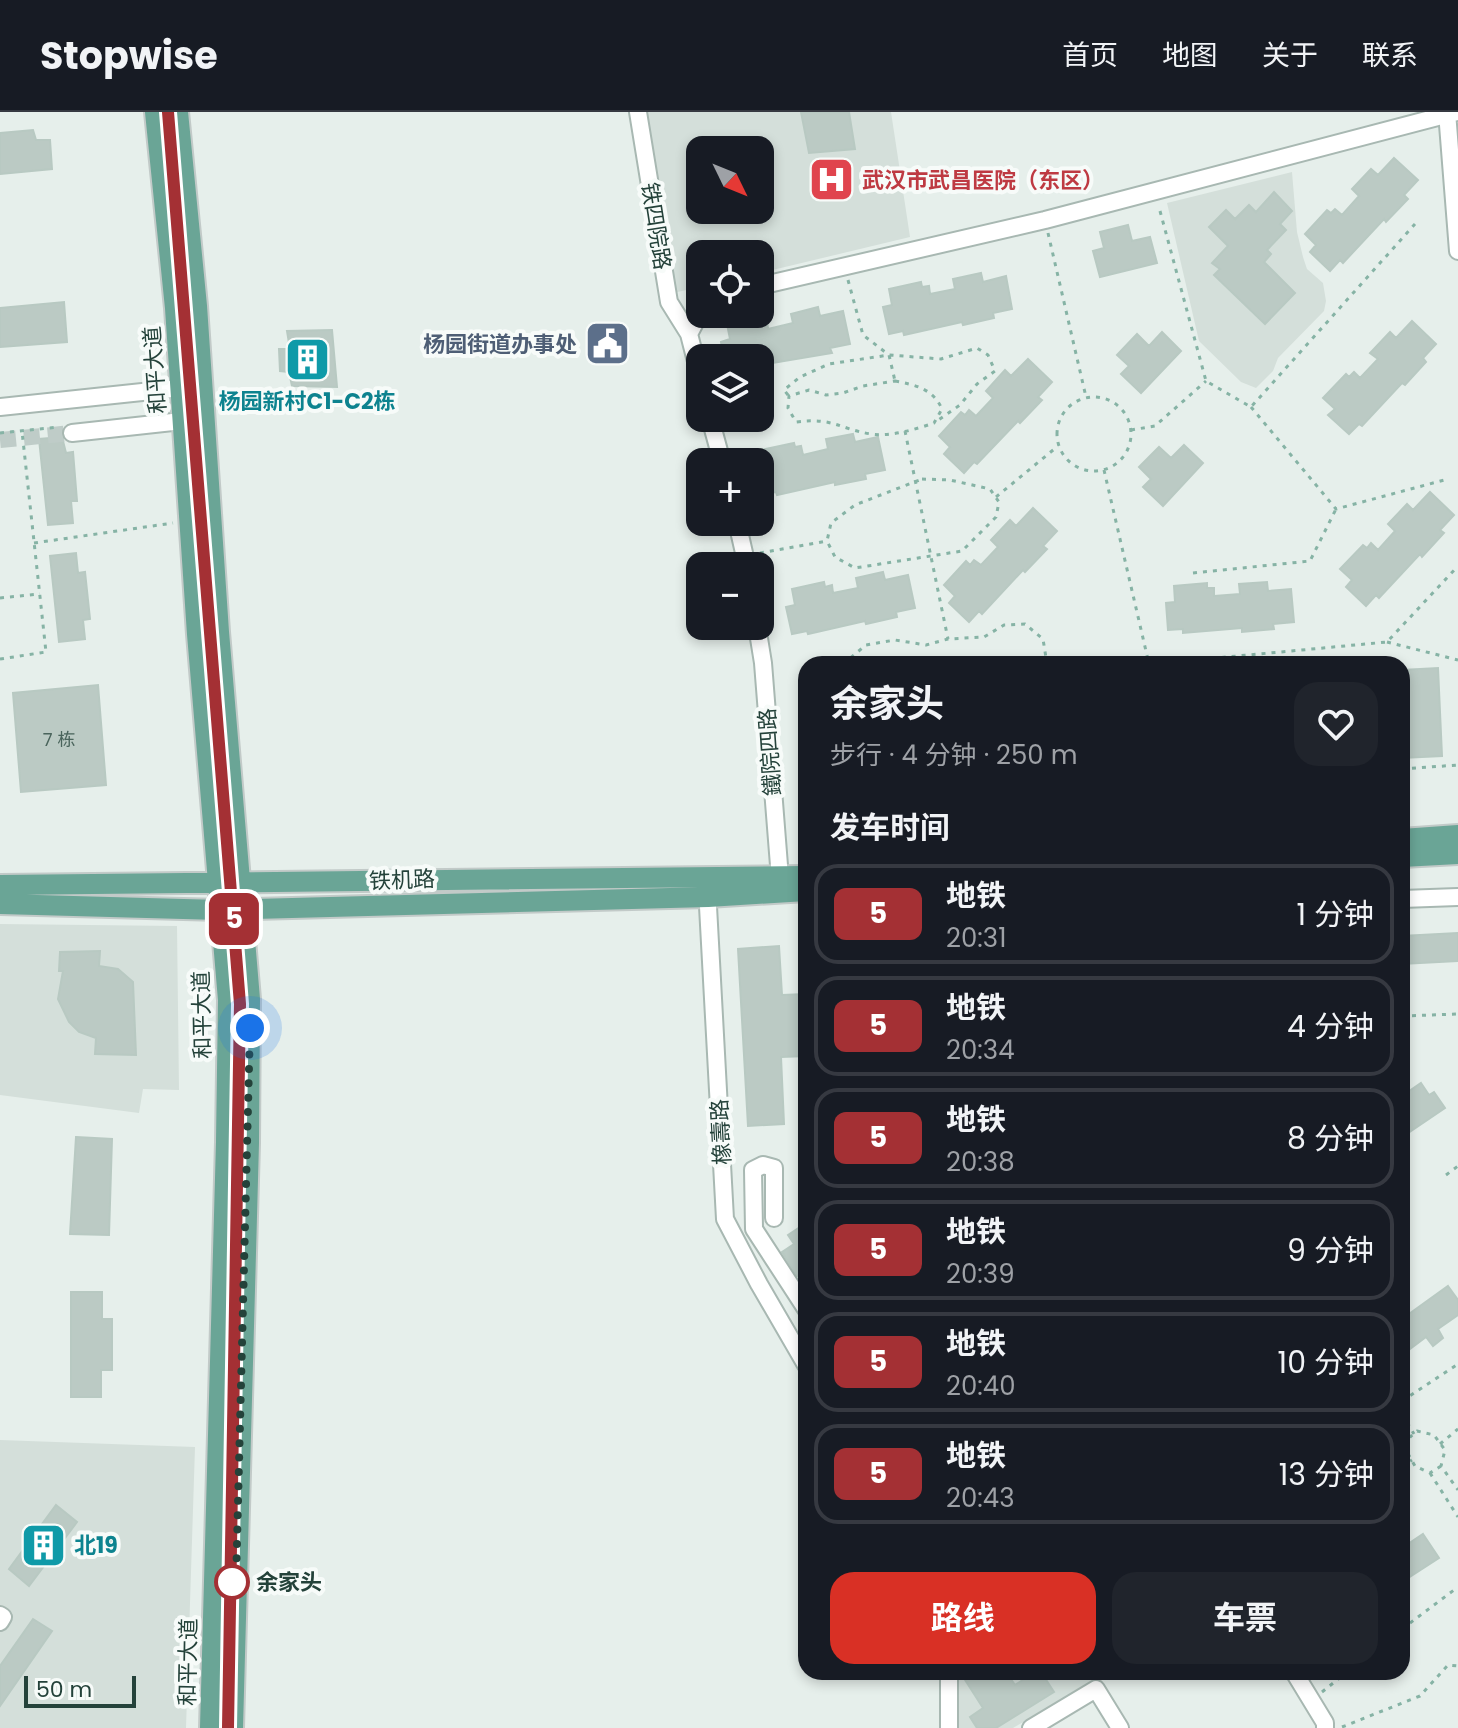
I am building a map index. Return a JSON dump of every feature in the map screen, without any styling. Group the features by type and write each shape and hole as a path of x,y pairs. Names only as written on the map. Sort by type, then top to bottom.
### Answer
{"main road":[{"name":"和平大道","path":"155,112 228,1000 210,1728"},
{"name":"和平大道","path":"178,112 197,306 219,632 250,999 233,1728"},
{"path":"1410,838 1458,835"},
{"path":"1410,857 1458,854"},
{"name":"铁机路","path":"0,904 242,910 707,888 798,877"},
{"name":"铁机路","path":"0,885 240,883 798,891"}],"street":[{"name":"铁四院路","path":"638,112 669,302 689,334"},
{"path":"774,283 1045,220 1450,113 1458,251"},
{"path":"692,328 689,334 692,344"},
{"path":"0,407 180,388"},
{"path":"72,433 182,421"},
{"name":"鐵院四路","path":"759,640 780,878"},
{"name":"橡壽路","path":"707,888 725,1219 798,1351"},
{"path":"1410,899 1458,897"},
{"path":"774,1218 774,1168 763,1165 753,1170 754,1229 798,1297"},
{"path":"0,1615 3,1617 0,1622"},
{"path":"949,1680 949,1728"},
{"path":"1299,1680 1325,1728"},
{"path":"1031,1728 1096,1689 1120,1728"}],"path":[{"path":"1160,211 1206,381 1251,407 1336,509"},
{"path":"1045,220 1086,397"},
{"path":"1251,407 1415,224"},
{"path":"844,266 863,335 889,355 895,381"},
{"path":"977,348 988,355 995,371 977,384 960,405 934,423 905,431 874,435 836,422 817,419 796,422 788,408 789,396 784,390 800,377 829,364 889,355 941,359 977,348"},
{"path":"789,396 809,390 826,395 843,393 895,381 917,385 936,397 942,409 934,423"},
{"path":"1131,430 1155,426 1206,381"},
{"path":"1086,397 1105,398 1116,403 1124,411 1131,430 1124,457 1104,470 1081,470 1071,464 1058,446 1056,434 1063,412 1086,397"},
{"path":"0,433 22,431 46,652 0,659"},
{"path":"905,431 948,639"},
{"path":"996,498 1058,446"},
{"path":"1104,470 1148,656"},
{"path":"1193,573 1310,561 1336,509 1448,479"},
{"path":"950,480 990,489 999,502 996,517 962,551 855,568 835,557 827,541 831,523 855,505 916,481 950,480"},
{"path":"34,543 189,521"},
{"path":"774,554 827,541"},
{"path":"1387,642 1458,566"},
{"path":"0,598 40,594"},
{"path":"853,656 866,645 895,640 926,645 948,639 984,637 1004,625 1025,624 1043,639 1046,656"},
{"path":"1242,656 1387,642 1458,660"},
{"path":"1410,768 1458,765"},
{"path":"1410,1016 1458,1014"},
{"path":"1446,1175 1458,1166"},
{"path":"1410,1396 1458,1364"},
{"path":"1410,1427 1414,1434"},
{"path":"1440,1444 1458,1429"},
{"path":"1410,1437 1417,1431 1434,1435 1445,1450 1441,1466 1430,1473"},
{"path":"1410,1457 1415,1466 1430,1473 1458,1517"},
{"path":"1441,1466 1458,1490"},
{"path":"1410,1623 1458,1587"},
{"path":"1340,1728 1420,1696 1448,1665 1458,1666"},
{"path":"1311,1700 1337,1680"}],"shaded area":[{"name":"武汉市武昌医院（东区）","path":"645,112 891,112 910,237 774,270 774,240 686,240 686,290 673,293"},
{"path":"1292,172 1297,232 1303,257 1307,269 1323,283 1326,301 1324,311 1278,358 1273,371 1256,388 1241,382 1199,341 1167,203"},
{"path":"0,924 177,926 179,1090 143,1089 139,1113 0,1095"},
{"path":"0,1440 195,1447 186,1728 0,1728"},
{"path":"958,1680 1095,1680 1013,1728 956,1728"}],"building":[{"path":"801,112 849,112 855,149 809,153"},
{"path":"33,130 36,140 50,140 52,169 0,174 0,133"},
{"path":"1394,158 1418,180 1404,195 1408,199 1386,222 1384,219 1343,263 1340,260 1330,271 1310,252 1316,245 1305,234 1327,210 1331,213 1335,209 1342,215 1359,196 1352,189 1371,169 1378,175"},
{"path":"1274,192 1292,211 1280,224 1286,230 1267,250 1271,254 1264,262 1295,293 1265,324 1214,275 1220,269 1212,263 1228,246 1209,227 1226,210 1235,219 1249,205 1256,212"},
{"path":"1128,225 1132,241 1150,237 1157,263 1100,277 1093,251 1104,248 1100,232"},
{"path":"981,273 983,282 1006,276 1012,309 993,313 994,318 963,325 962,322 904,335 903,331 889,334 883,307 892,305 889,289 921,282 922,287 929,286 930,294 955,289 953,279"},
{"path":"64,302 67,342 0,347 0,308"},
{"path":"818,307 820,316 843,311 850,344 830,348 832,353 774,363 774,344 721,344 730,339 728,328 774,328 793,323 791,314"},
{"path":"1412,321 1436,344 1423,358 1426,362 1362,426 1359,424 1349,434 1328,415 1335,409 1323,398 1346,374 1349,377 1354,372 1360,378 1378,359 1370,353 1390,332 1396,338"},
{"name":"杨园新村C1-C2栋","path":"332,330 337,387 292,386 289,372 280,371 279,349 290,349 287,331"},
{"path":"1162,332 1181,351 1141,393 1121,374 1129,366 1117,355 1137,334 1149,346"},
{"path":"1028,359 1052,382 1038,397 1042,400 964,473 944,454 950,447 939,436 961,412 965,415 969,410 976,416 993,398 986,391 1005,370 1011,376"},
{"path":"853,434 855,442 878,437 885,470 865,474 866,479 835,485 835,482 777,495 774,492 774,448 770,448 794,443 795,447 801,446 803,455 828,449 826,439"},
{"path":"62,437 66,453 73,452 77,501 71,501 73,523 48,525 39,439"},
{"path":"1184,445 1203,463 1163,506 1143,487 1151,479 1139,467 1159,447 1171,458"},
{"path":"1430,492 1454,515 1440,530 1444,533 1379,598 1376,595 1366,606 1346,587 1352,580 1340,569 1363,545 1367,548 1371,543 1378,550 1395,531 1388,524 1407,504 1413,510"},
{"path":"1033,508 1057,531 1043,546 1047,549 982,614 979,611 969,622 949,603 955,596 944,585 966,561 970,565 974,560 981,565 998,547 991,540 1010,520 1016,526"},
{"path":"76,553 78,573 85,572 90,619 83,620 85,639 59,642 50,556"},
{"path":"883,572 885,580 908,575 915,608 896,612 897,617 866,624 865,621 808,634 807,631 792,634 786,607 795,605 792,589 824,582 825,587 832,585 833,593 858,588 856,578"},
{"path":"1267,582 1268,591 1291,589 1294,622 1273,624 1274,629 1242,632 1242,628 1183,633 1183,629 1168,630 1166,603 1175,602 1174,586 1207,583 1207,588 1214,588 1214,596 1240,594 1239,584"},
{"path":"1438,668 1442,756 1410,758 1410,670"},
{"path":"98,685 106,785 21,792 13,693"},
{"path":"1458,933 1458,961 1410,964 1410,936"},
{"path":"779,946 782,995 798,994 798,1056 781,1057 784,1124 748,1126 738,949"},
{"path":"100,951 99,966 118,969 133,982 136,1055 95,1054 96,1038 79,1032 69,1022 58,999 63,971 59,971 60,952"},
{"path":"1421,1083 1429,1095 1434,1092 1445,1108 1410,1132 1410,1091"},
{"path":"76,1137 112,1139 109,1235 70,1234"},
{"path":"798,1228 797,1276 782,1252 794,1244 788,1235"},
{"path":"1448,1286 1458,1300 1458,1315 1438,1329 1443,1338 1433,1346 1426,1337 1410,1349 1410,1313"},
{"path":"71,1292 102,1292 102,1319 112,1319 112,1370 101,1370 101,1397 71,1397"},
{"name":"北19","path":"56,1505 77,1522 29,1586 9,1569"},
{"path":"1423,1534 1439,1558 1410,1577 1410,1543"},
{"path":"33,1619 52,1631 0,1706 0,1666"},
{"path":"965,1680 1012,1680 1015,1685 1023,1680 1046,1680 1054,1692 996,1728 977,1728 970,1717 983,1708"}],"tunnel":[{"path":"0,440 72,433"}],"metro line":[{"name":"5","path":"168,112 240,1004 228,1728"}],"place":[{"name":"武汉市武昌医院（东区）","path":"831,180"},
{"name":"杨园街道办事处","path":"608,344"},
{"name":"杨园新村C1-C2栋","path":"307,360"},
{"name":"北19","path":"43,1545"},
{"name":"余家头","path":"232,1582"}],"route":[{"path":"232,1582 236,1583 250,1028"}]}
